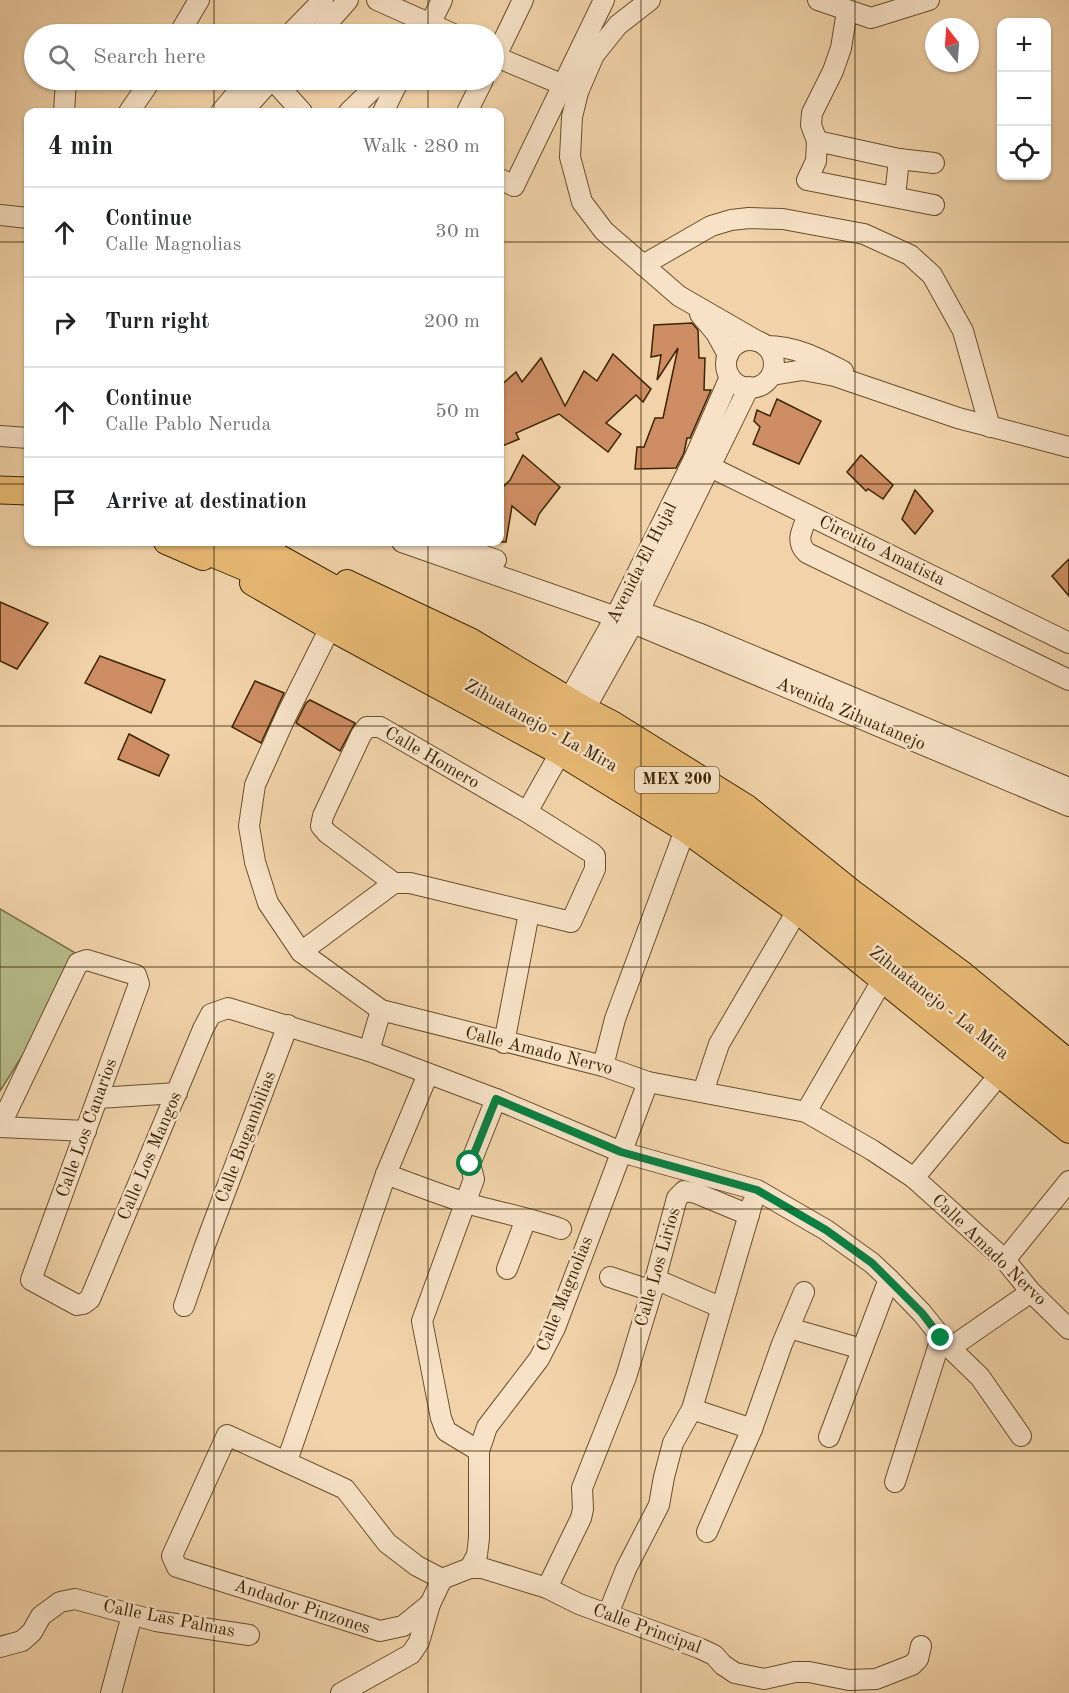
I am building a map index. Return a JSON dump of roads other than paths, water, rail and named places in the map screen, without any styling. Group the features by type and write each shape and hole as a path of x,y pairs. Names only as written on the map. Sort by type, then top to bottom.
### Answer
{"highway":[{"path":"0,490 24,491"},
{"path":"0,509 24,508"},
{"name":"Zihuatanejo - La Mira","path":"196,546 260,573 711,802 958,981 1069,1083"},
{"name":"Zihuatanejo - La Mira","path":"252,546 444,646 691,812 809,899 1069,1108"}],"main road":[{"path":"175,546 243,577 330,628 564,726"},
{"path":"280,546 390,604 470,640 564,726 685,830 797,911 1069,1131"},
{"path":"958,981 1069,1062"}],"street":[{"path":"185,24 199,0"},
{"path":"327,24 348,0"},
{"path":"377,0 419,24"},
{"path":"430,24 442,0"},
{"path":"504,37 523,0"},
{"path":"604,0 570,88 572,117 570,157 582,202 604,231 692,305 762,344 771,354 774,363 772,375"},
{"path":"507,182 594,55 618,25 650,0"},
{"path":"818,0 871,18 929,0"},
{"path":"299,24 321,1 332,19"},
{"path":"847,11 837,59 812,113 811,125 817,141 816,161 807,180 934,205"},
{"path":"504,61 570,88"},
{"path":"64,108 65,90"},
{"path":"132,108 144,90"},
{"path":"224,108 240,90"},
{"path":"246,108 263,90"},
{"path":"281,90 298,108"},
{"path":"353,108 372,90"},
{"path":"385,108 394,90"},
{"path":"469,108 478,90"},
{"path":"817,141 899,159 934,163"},
{"path":"896,197 899,159"},
{"path":"0,215 24,218"},
{"path":"643,265 711,226 749,218 783,219 864,234 910,255 932,275 963,331 990,427"},
{"path":"692,305 716,333 728,355"},
{"path":"874,388 822,360 802,351 782,346 745,340 735,345 728,355 726,366 730,377 735,382 749,387 759,386 772,375 802,370 836,376 990,427 1069,447"},
{"name":"Avenida El Hujal","path":"701,462 730,377"},
{"name":"Avenida El Hujal","path":"527,812 564,726 627,614 701,462 749,387"},
{"path":"0,436 24,438"},
{"name":"Circuito Amatista","path":"701,462 1069,643"},
{"path":"808,514 799,538 800,548 807,553 1069,680"},
{"path":"414,546 627,614"},
{"path":"455,546 627,614"},
{"name":"Avenida Zihuatanejo","path":"627,614 1069,788"},
{"name":"Calle Amado Nervo","path":"330,628 255,785 249,826 255,862 268,903 301,952 381,1010 504,1043 603,1066 648,1082 806,1112 872,1150 914,1178 1005,1260 1031,1292 1069,1329"},
{"name":"Avenida Zihuatanejo","path":"767,670 856,718 1069,806"},
{"name":"Calle Homero","path":"367,727 380,727 527,812 595,856 595,869 571,922 410,883 394,883 327,833 321,826 323,816 361,735 367,727"},
{"path":"603,1066 615,1019 685,830"},
{"path":"301,952 394,883"},
{"path":"703,1092 719,1044 797,911"},
{"path":"504,1043 529,913"},
{"name":"Calle Los Canarios","path":"0,1127 78,963 87,960 136,975 139,984 31,1280"},
{"path":"806,1112 883,979"},
{"name":"Calle Los Mangos","path":"31,1280 76,1305 83,1304 90,1299 177,1094 202,1029 211,1014 228,1008 288,1025"},
{"path":"369,1051 381,1010"},
{"path":"288,1025 369,1051 496,1099 621,1152 757,1190 826,1230 890,1279 946,1343 980,1377 1022,1436"},
{"name":"Calle Bugambilias","path":"184,1306 288,1025"},
{"path":"428,1074 386,1174 287,1461 345,1489 387,1542 417,1566 442,1579 470,1568"},
{"path":"914,1178 1000,1074"},
{"name":"Calle Magnolias","path":"470,1568 477,1555 479,1538 479,1450 486,1427 539,1359 555,1328 648,1082"},
{"path":"98,1098 177,1094"},
{"path":"479,1450 446,1431 441,1418 422,1321 474,1179 470,1164 496,1099"},
{"path":"0,1127 86,1131"},
{"path":"386,1174 465,1202 561,1228"},
{"path":"1005,1260 1069,1181"},
{"path":"608,1614 626,1569 659,1505 673,1443 692,1409 720,1307 757,1190"},
{"name":"Calle Los Lirios","path":"547,1588 581,1518 582,1488 626,1377 677,1198 684,1191 696,1193 748,1215"},
{"path":"507,1269 526,1219"},
{"path":"610,1277 654,1285 720,1307"},
{"path":"829,1437 890,1279"},
{"path":"706,1532 752,1429 804,1292"},
{"path":"895,1482 946,1343 1031,1292"},
{"path":"789,1328 862,1349"},
{"path":"692,1409 752,1429"},
{"name":"Andador Pinzones","path":"287,1461 228,1435 172,1556 177,1567 380,1631 403,1626 430,1604 442,1579"},
{"name":"Calle Principal","path":"470,1568 482,1568 547,1588 579,1604 699,1648 714,1655 723,1665 759,1686 795,1672 808,1672 851,1687 912,1665 918,1659 921,1646"},
{"name":"Calle Las Palmas","path":"0,1647 22,1641 32,1632 40,1616 60,1602 75,1599 156,1621 249,1635"},
{"path":"341,1693 411,1654 419,1641 430,1604"},
{"path":"111,1693 132,1615"}]}
